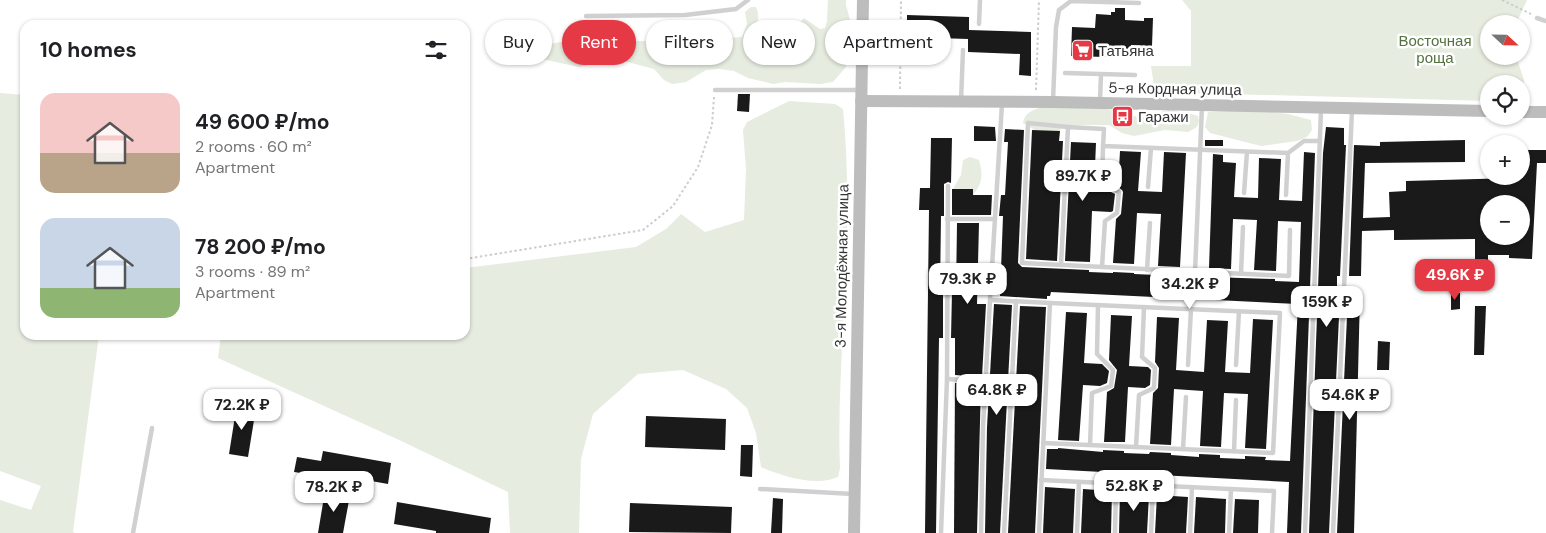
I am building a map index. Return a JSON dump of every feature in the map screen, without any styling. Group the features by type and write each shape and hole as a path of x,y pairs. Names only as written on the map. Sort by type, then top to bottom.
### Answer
{"main road":[{"name":"3-я Молодёжная улица","path":"854,533 863,0"},
{"name":"5-я Кордная улица","path":"861,96 900,102 1053,102 1480,111"},
{"path":"1530,112 1546,112"}],"lane":[{"path":"586,16 684,15 736,9 748,0"},
{"path":"979,24 980,0"},
{"path":"1053,102 1056,27 1059,10 1071,1 1139,3"},
{"path":"1537,18 1546,21"},
{"path":"961,102 962,50"},
{"path":"1065,73 1135,75"},
{"path":"1100,103 1101,74"},
{"path":"715,90 861,96"},
{"path":"981,533 985,381 1002,102"},
{"path":"1195,272 1202,106"},
{"path":"1305,533 1321,108"},
{"path":"1333,533 1352,109"},
{"path":"1102,267 1105,221 1118,213 1119,192 1102,183 1104,129 1028,123 1022,263 1147,270 1288,276 1290,230"},
{"path":"1061,265 1068,127"},
{"path":"1104,146 1288,153 1304,141 1320,141"},
{"path":"1148,187 1151,148"},
{"path":"1244,193 1247,152"},
{"path":"1286,196 1288,153"},
{"path":"941,533 947,379 948,186"},
{"path":"947,219 995,219"},
{"path":"1147,270 1150,223"},
{"path":"1241,274 1243,227"},
{"path":"990,300 1280,313 1273,453 1043,443"},
{"path":"1004,533 1016,301"},
{"path":"1039,533 1050,303"},
{"path":"1090,445 1092,393 1111,386 1113,370 1097,354 1098,305"},
{"path":"1136,447 1139,395 1154,388 1155,368 1142,357 1144,307"},
{"path":"1188,365 1191,309"},
{"path":"1236,365 1239,311"},
{"path":"947,379 985,381"},
{"path":"1183,449 1186,397"},
{"path":"1234,451 1236,400"},
{"path":"134,533 152,428"},
{"path":"1041,480 1274,491 1272,533"},
{"path":"1077,533 1079,482"},
{"path":"1115,533 1116,484"},
{"path":"1151,533 1153,486"},
{"path":"1190,533 1192,487"},
{"path":"760,489 855,494"},
{"path":"1229,533 1231,489"}],"path":[{"path":"900,102 901,0"},
{"path":"1035,102 1039,0"},
{"path":"1502,0 1537,18"},
{"path":"470,258 644,230 673,206 698,168 712,125 715,90"}],"green space":[{"path":"828,0 846,0 850,20 827,20"},
{"name":"Восточная роща","path":"1182,0 1527,0 1520,15 1480,15 1480,65 1519,65 1522,75 1480,75 1480,101 1155,92 1151,66 1191,66 1191,11"},
{"path":"751,7 756,7 758,20 746,20 745,12"},
{"path":"815,26 820,29 825,28 825,65 846,65 833,82 820,84 785,82 773,84 748,78 734,71 720,69 706,70 686,82 672,84 664,80 654,69 636,64 636,41 646,41 646,65 733,65 733,38 742,37 743,34 743,65 815,65"},
{"path":"562,42 562,63 552,61 552,44"},
{"path":"570,65 588,65 579,67"},
{"path":"0,93 20,95 20,340 98,340 73,532 75,533 0,533 0,500 31,510 41,486 0,471"},
{"path":"789,101 835,104 843,109 847,163 847,217 840,396 840,468 838,477 829,480 810,481 789,477 761,467 756,433 747,408 726,389 683,370 638,374 593,414 581,459 579,533 510,533 508,492 397,439 218,358 220,340 470,340 470,267 636,247 666,229 681,214 705,232 744,220 746,169 743,130 747,122"},
{"path":"1090,105 1142,118 1167,110 1175,110 1184,115 1198,116 1199,121 1197,127 1188,132 1165,130 1134,136 1122,133 1109,125 1071,125 1061,128 1060,131 1035,130 1023,123 1026,116 1041,107"},
{"path":"1257,110 1288,114 1311,120 1312,130 1307,137 1297,141 1261,146 1210,133 1205,127 1208,112"},
{"path":"970,157 979,160 981,170 979,186 973,195 973,189 953,189 961,175 963,160"}],"building":[{"path":"1115,8 1125,8 1125,20 1144,21 1144,18 1153,18 1152,46 1131,45 1131,49 1106,48 1106,57 1071,56 1072,27 1095,28 1096,14 1111,15 1111,12 1115,12"},
{"path":"907,15 969,17 969,30 1031,32 1031,76 1019,75 1020,54 968,52 968,39 951,38 951,20 907,20"},
{"path":"738,94 750,94 749,112 737,111"},
{"path":"974,126 995,127 996,141 974,141"},
{"path":"1326,127 1344,128 1344,145 1346,145 1340,276 1337,276 1337,295 1340,295 1329,533 1309,533 1323,153"},
{"path":"1005,129 1024,130 1018,263 1022,267 1089,270 1089,272 1275,279 1275,281 1299,282 1301,222 1278,221 1276,271 1254,270 1257,220 1233,219 1231,269 1209,268 1213,154 1223,155 1223,162 1236,163 1234,197 1258,198 1259,158 1281,159 1279,200 1302,201 1304,152 1315,153 1301,533 1287,533 1289,482 1046,469 1047,449 1058,448 1103,452 1103,450 1124,451 1124,453 1171,453 1171,455 1199,457 1199,454 1220,455 1220,458 1245,459 1245,456 1266,457 1265,460 1290,461 1298,304 1051,292 1047,299 1000,296 1003,216 999,216 1001,195 1005,195 1008,142 1004,142"},
{"path":"1032,130 1060,131 1059,141 1063,141 1057,261 1026,259"},
{"path":"931,138 952,138 951,183 944,184 944,216 941,216 940,291 943,291 943,338 939,338 936,533 925,533 929,210 919,210 920,188 930,188"},
{"path":"1205,140 1223,140 1223,146 1205,146"},
{"path":"1465,140 1465,162 1365,163 1363,218 1390,217 1389,192 1406,191 1406,181 1480,179 1480,185 1530,185 1530,150 1546,150 1546,163 1537,163 1532,259 1509,258 1509,255 1488,255 1488,273 1475,273 1475,239 1394,240 1394,230 1362,231 1361,276 1349,276 1354,145 1380,146 1380,142"},
{"path":"1071,142 1096,143 1094,190 1109,191 1115,194 1113,211 1092,211 1090,262 1065,261"},
{"path":"1120,151 1141,152 1138,191 1162,192 1164,152 1186,153 1180,267 1158,266 1161,214 1137,213 1134,264 1113,263 1116,219 1121,214 1123,192 1118,187"},
{"path":"952,189 973,189 973,195 992,195 991,215 952,215"},
{"path":"957,223 979,223 977,304 986,304 982,377 955,375 955,338 951,338 952,291 956,292"},
{"path":"1458,260 1459,272 1451,272 1452,283 1428,284 1427,262"},
{"path":"1451,293 1460,293 1460,309 1451,310"},
{"path":"1348,295 1360,295 1354,533 1337,533"},
{"path":"994,304 1012,305 1000,533 985,533 987,427"},
{"path":"1020,306 1046,307 1035,533 1008,533"},
{"path":"1475,306 1486,306 1484,355 1474,355"},
{"path":"1066,312 1087,313 1084,363 1102,364 1109,371 1107,383 1100,386 1083,385 1079,441 1058,440"},
{"path":"1111,315 1132,316 1129,366 1148,367 1151,370 1150,385 1145,388 1128,387 1125,442 1104,442 1107,392 1114,388 1117,370 1109,360"},
{"path":"1157,317 1179,318 1176,370 1204,372 1207,320 1228,321 1225,372 1250,373 1253,319 1273,320 1266,449 1245,448 1248,394 1224,393 1221,447 1200,446 1203,391 1174,389 1171,445 1150,444 1153,393 1158,388 1159,368 1155,362"},
{"path":"1378,341 1390,342 1389,370 1377,370"},
{"path":"955,383 981,385 977,533 954,533"},
{"path":"237,404 256,408 248,457 229,454"},
{"path":"646,416 726,419 725,450 645,447"},
{"path":"741,445 753,445 752,477 740,476"},
{"path":"323,451 391,463 388,484 315,471 315,475 294,472 297,457 321,461"},
{"path":"1045,487 1075,489 1073,533 1043,533"},
{"path":"1083,489 1112,491 1111,533 1081,533"},
{"path":"325,491 350,495 343,533 318,533"},
{"path":"1120,491 1146,492 1146,495 1149,495 1147,533 1119,533"},
{"path":"1157,495 1188,497 1186,533 1155,533"},
{"path":"1196,497 1226,499 1225,533 1194,533"},
{"path":"773,498 783,499 782,533 771,533"},
{"path":"1235,499 1259,500 1258,533 1233,533"},
{"path":"397,502 491,518 489,533 436,533 436,531 394,524"},
{"path":"630,503 732,507 731,533 629,532"}],"place":[{"name":"Татьяна","path":"1082,51"},
{"name":"Гаражи","path":"1122,117"}]}
